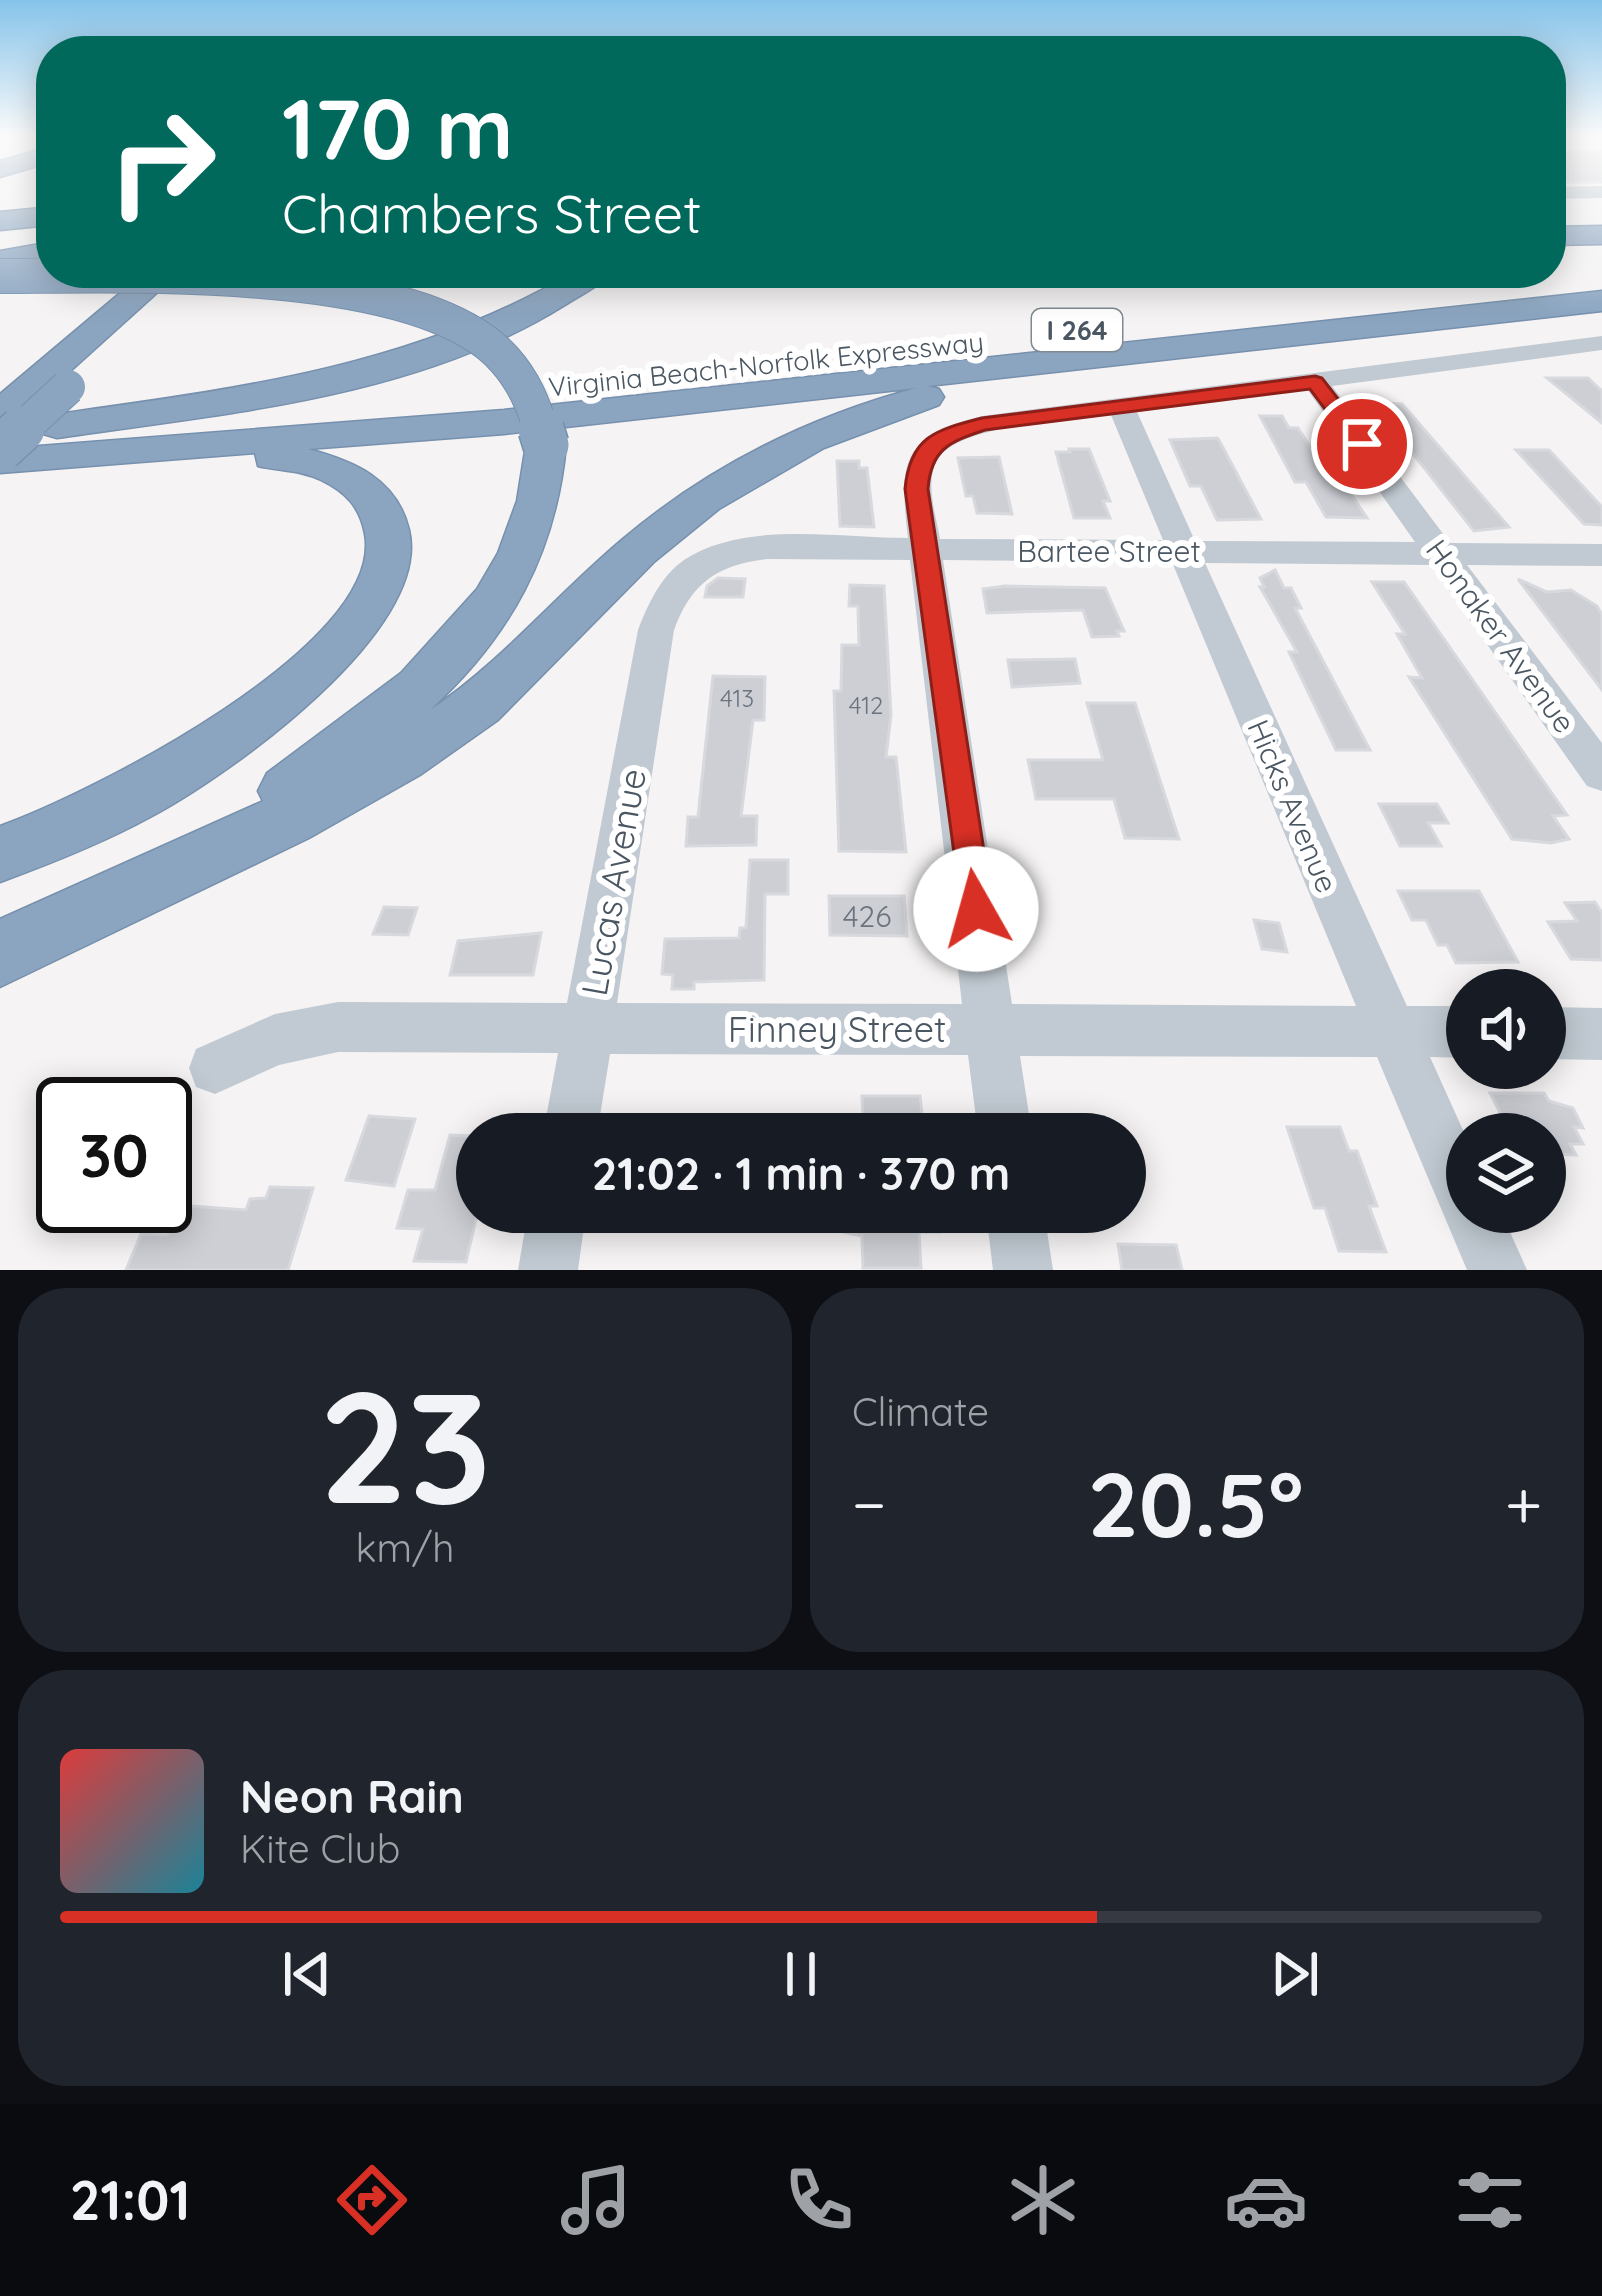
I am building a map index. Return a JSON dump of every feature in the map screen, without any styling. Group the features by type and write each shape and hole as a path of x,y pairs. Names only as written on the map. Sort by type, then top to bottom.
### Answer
{"highway":[{"path":"0,221 36,217"},
{"path":"1566,219 1602,218"},
{"path":"0,235 36,231"},
{"path":"1566,236 1602,235"},
{"path":"0,260 36,254"},
{"name":"Virginia Beach-Norfolk Expressway","path":"1566,278 1602,274"},
{"path":"0,276 36,277"},
{"path":"26,448 24,392 115,288"},
{"path":"24,392 145,288"},
{"path":"24,392 173,288"},
{"path":"92,909 272,802 381,722 426,680 489,608 513,570 538,506 546,445 533,396 503,356 457,324 407,304 301,288"},
{"path":"26,448 400,363 486,333 567,288"},
{"name":"Virginia Beach-Norfolk Expressway","path":"0,429 26,448 1472,288"},
{"path":"26,448 504,422 1602,301"},
{"path":"0,954 249,840 411,752 510,681 593,594 688,509 762,462 850,422 935,394 1163,350"},
{"path":"0,854 133,797 245,726 292,689 371,601 387,566 390,543 389,526 371,496 354,480 316,462 26,448"}],"street":[{"path":"1002,1113 916,489 919,463 943,437 982,424 1602,344"},
{"name":"Honaker Avenue","path":"1315,382 1602,774"},
{"name":"Hicks Avenue","path":"1121,407 1446,1157"},
{"name":"Bartee Street","path":"656,630 666,600 679,582 725,555 769,548 1602,555"},
{"name":"Lucas Avenue","path":"574,1113 656,630"},
{"name":"Finney Street","path":"215,1068 275,1040 338,1027 1446,1031"},
{"path":"1566,1033 1602,1034"},
{"path":"548,1270 554,1233"},
{"path":"1019,1233 1023,1270"},
{"path":"1480,1233 1497,1270"}],"building":[{"path":"1547,378 1588,378 1602,391 1602,423"},
{"path":"1373,403 1402,404 1509,527 1474,531"},
{"path":"1260,416 1282,416 1289,428 1298,428 1323,467 1333,467 1367,518 1326,517 1306,482 1295,482"},
{"path":"1217,438 1261,519 1217,520 1201,486 1190,486 1170,440"},
{"path":"1089,449 1110,501 1103,501 1110,518 1074,518 1056,452"},
{"path":"1516,450 1549,450 1602,507 1602,525 1584,524"},
{"path":"999,457 1012,514 977,513 973,496 966,496 958,458"},
{"path":"837,461 859,461 859,468 867,468 874,527 840,526"},
{"path":"1275,570 1284,588 1291,588 1301,608 1295,608 1370,750 1336,750 1289,652 1297,652 1260,587 1264,587 1260,578"},
{"path":"718,578 745,579 743,597 705,597 707,586"},
{"path":"1518,579 1547,592 1571,590 1597,606 1602,615 1602,690"},
{"path":"1372,582 1404,582 1567,815 1553,816 1569,839 1551,843 1512,839 1409,677 1422,678 1397,634 1405,634"},
{"path":"850,585 884,586 891,715 886,757 896,757 906,852 839,851 834,691 841,691 842,645 859,645 858,606 849,606"},
{"path":"1105,588 1124,631 1117,631 1119,636 1092,637 1083,610 987,613 983,589"},
{"path":"1075,659 1080,683 1012,687 1008,660"},
{"path":"713,676 765,677 764,720 753,720 741,816 757,816 756,845 686,846 688,817 698,817"},
{"path":"1087,703 1135,703 1179,839 1125,838 1114,799 1036,799 1028,760 1103,760"},
{"path":"1379,804 1437,804 1448,823 1428,823 1441,846 1400,846"},
{"path":"750,860 788,860 788,894 765,894 764,980 694,982 694,989 672,989 673,975 662,974 665,939 739,938 740,928 746,928"},
{"path":"1398,891 1479,891 1518,962 1456,963 1447,945 1438,945 1426,920 1412,920"},
{"path":"829,896 904,896 907,936 830,935"},
{"path":"1595,902 1602,913 1602,960 1571,959 1548,922 1577,921 1565,903"},
{"path":"384,907 417,908 408,935 373,934"},
{"path":"1254,920 1279,923 1287,952 1262,949"},
{"path":"541,933 533,975 450,975 458,941"},
{"path":"1490,1093 1544,1093 1549,1101 1573,1108 1583,1128 1574,1127 1583,1144 1570,1144 1576,1155 1566,1155 1566,1113 1500,1113"},
{"path":"862,1096 920,1096 922,1113 863,1113"},
{"path":"369,1116 415,1119 394,1186 346,1180"},
{"path":"1287,1127 1340,1127 1349,1151 1357,1151 1377,1206 1369,1206 1386,1252 1339,1251 1325,1208 1314,1208"},
{"path":"450,1135 456,1135 456,1233 473,1233 466,1262 414,1261 423,1229 397,1228 408,1190 435,1190"},
{"path":"270,1187 313,1188 288,1270 126,1270 141,1234 192,1233 192,1206 246,1210 250,1199 266,1198"},
{"path":"848,1233 919,1233 921,1268 863,1268 862,1236"},
{"path":"1118,1244 1176,1245 1182,1270 1122,1270"}],"route":[{"path":"976,909 916,489 919,463 928,449 943,437 982,424 1315,382 1362,444"}]}
